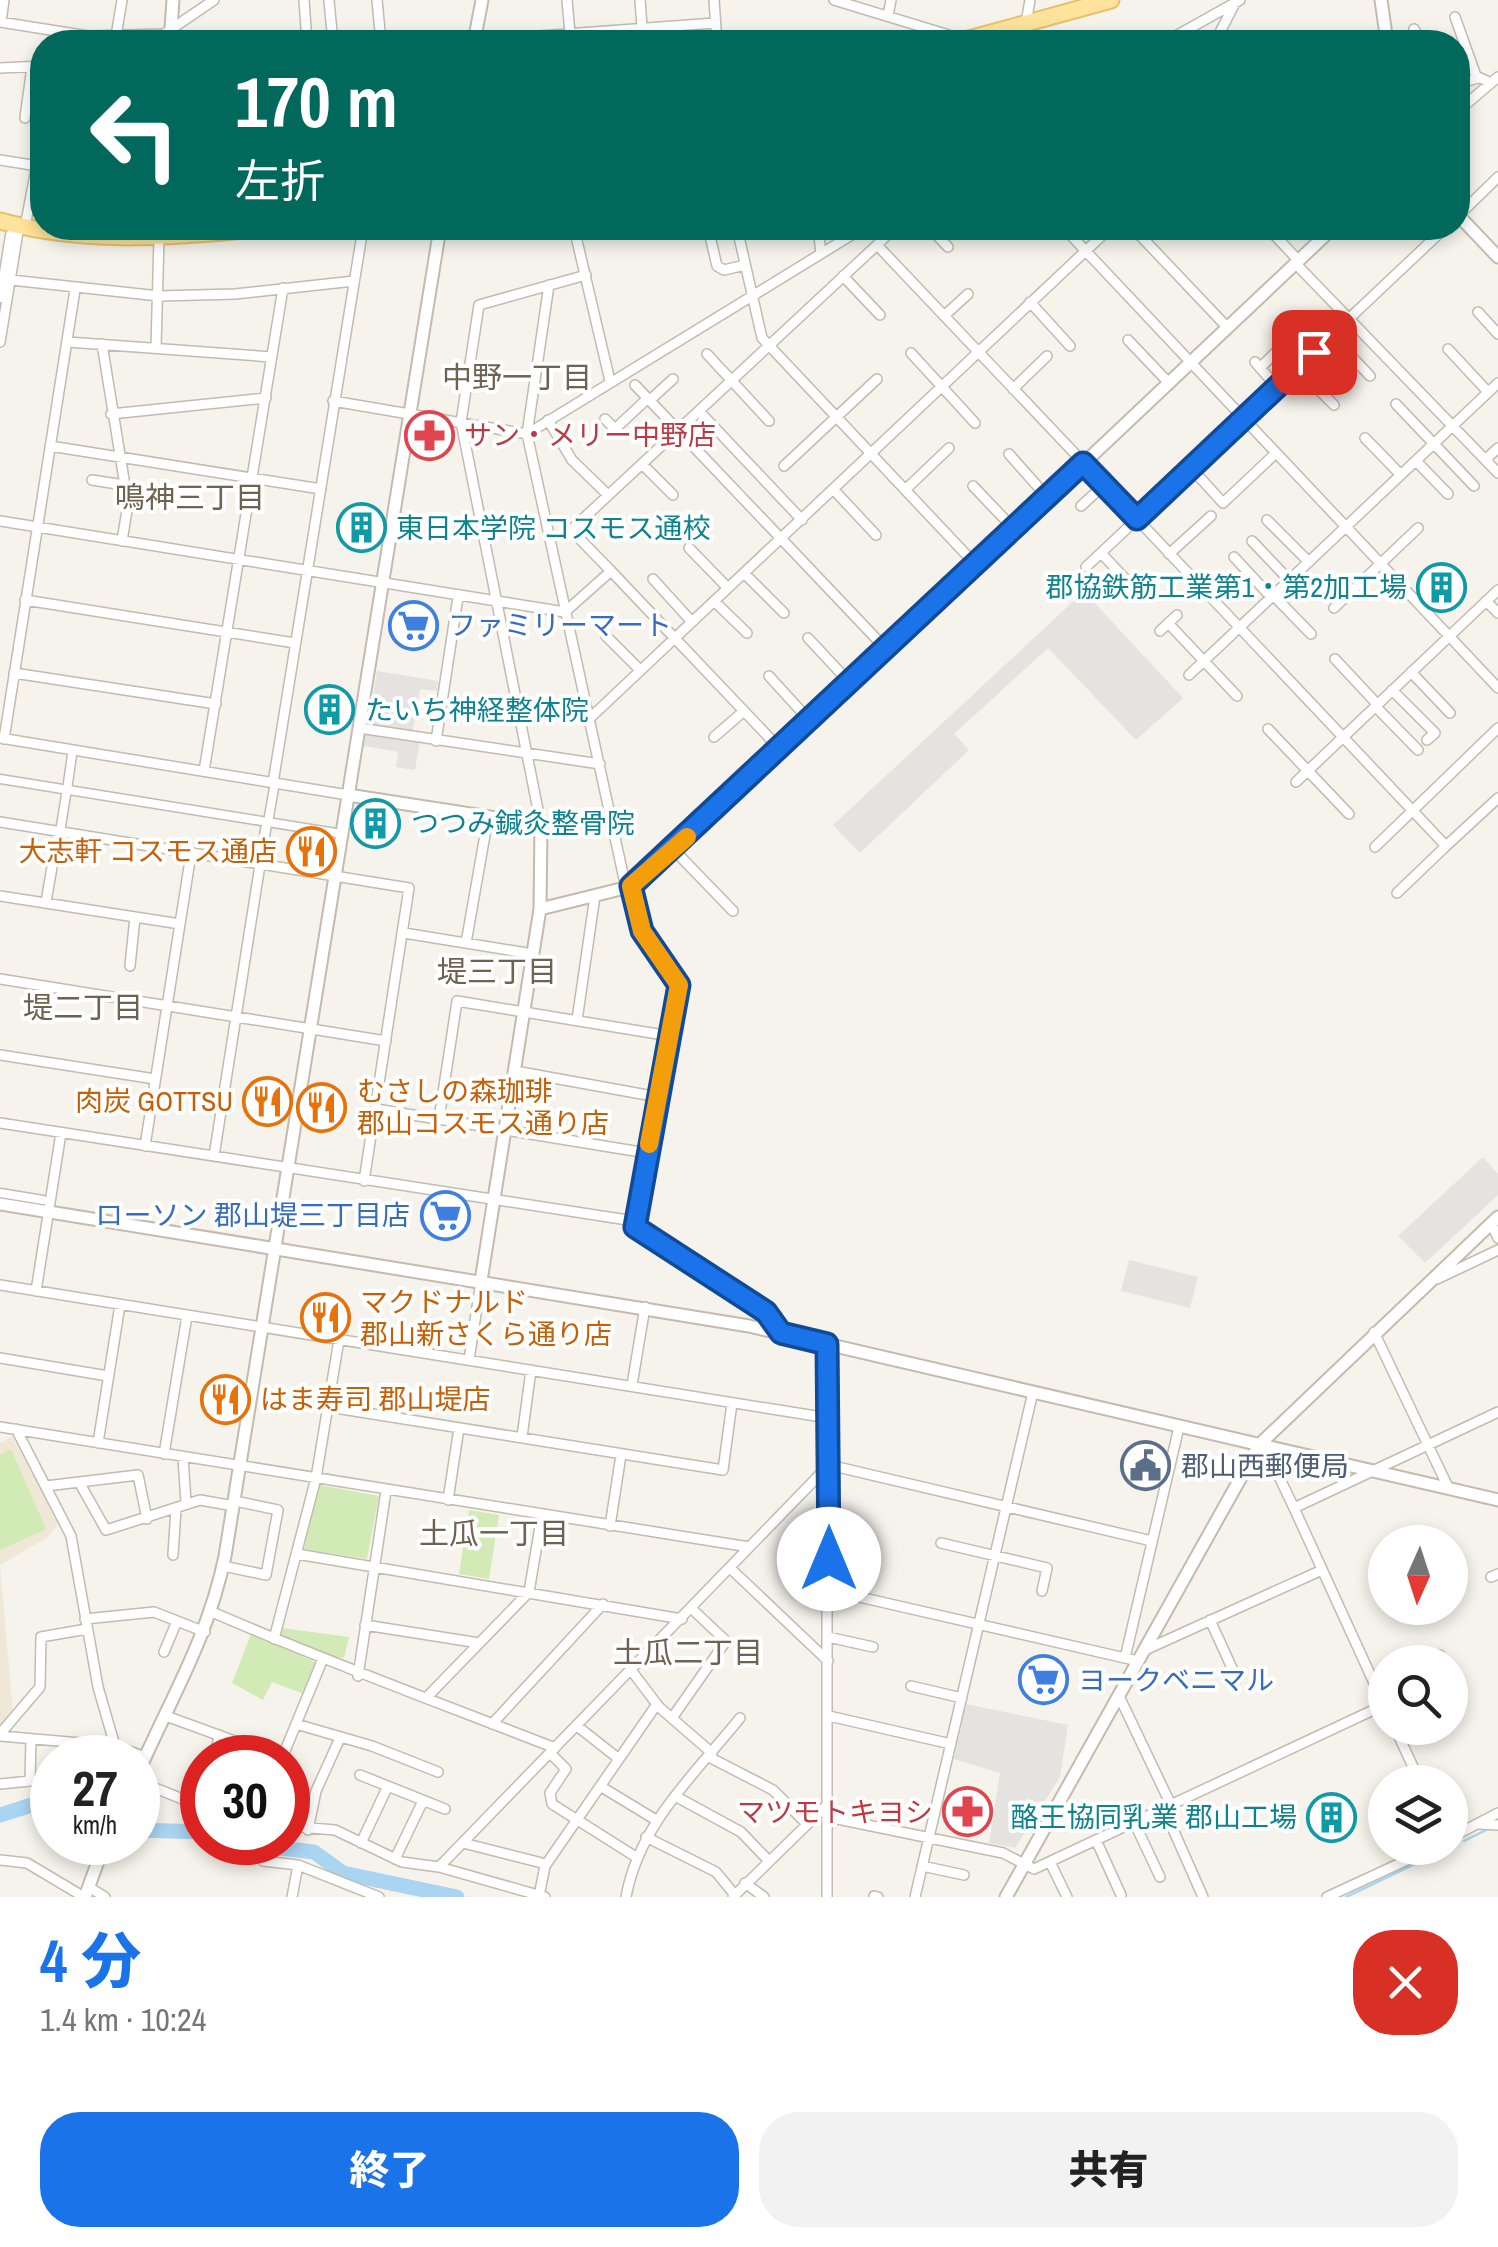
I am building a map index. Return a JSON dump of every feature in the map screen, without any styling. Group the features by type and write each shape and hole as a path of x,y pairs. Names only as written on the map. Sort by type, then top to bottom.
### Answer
{"main road":[{"path":"1008,30 1112,0"}],"street":[{"path":"4,0 0,22 66,30"},
{"path":"117,30 122,0"},
{"path":"171,30 173,0"},
{"path":"179,30 214,0"},
{"path":"304,0 306,30"},
{"path":"377,0 380,30"},
{"path":"476,30 482,0"},
{"path":"567,0 570,30"},
{"path":"640,0 642,27"},
{"path":"714,0 716,30"},
{"path":"838,0 933,30"},
{"path":"888,16 891,0"},
{"path":"1026,23 1030,0"},
{"path":"1381,0 1385,30"},
{"path":"329,1 332,30"},
{"path":"1225,30 1237,2"},
{"path":"1186,30 1237,2"},
{"path":"1454,17 1459,30"},
{"path":"602,30 715,22"},
{"path":"1470,56 1479,78"},
{"path":"0,68 30,66"},
{"path":"1470,80 1494,80"},
{"path":"1470,101 1494,80"},
{"path":"25,118 30,96"},
{"path":"0,160 30,165"},
{"path":"1470,204 1497,179"},
{"path":"0,268 30,185"},
{"path":"0,342 10,280 12,228"},
{"path":"0,298 12,228"},
{"path":"1470,228 1498,257"},
{"path":"156,348 159,240"},
{"path":"214,1156 361,240"},
{"path":"156,1735 205,1632 223,1566 438,240"},
{"path":"577,240 610,381"},
{"path":"711,240 717,266 724,270 745,266"},
{"path":"740,240 760,336 976,565"},
{"path":"820,240 822,253"},
{"path":"333,401 526,434 843,240"},
{"path":"780,749 571,530 882,240"},
{"path":"941,240 948,247"},
{"path":"1076,240 1498,688"},
{"path":"589,719 1097,240"},
{"path":"1144,240 1227,327"},
{"path":"1279,240 1498,474"},
{"path":"540,910 628,887 674,850 1319,240"},
{"path":"1086,567 1432,240"},
{"path":"877,245 1446,846"},
{"path":"468,1360 534,954 540,910 541,825 500,604 460,422 479,305 586,274"},
{"path":"842,276 880,316"},
{"path":"10,280 75,290 159,296 354,281"},
{"path":"548,285 526,434 628,887 642,931 679,985 634,1221 644,1235 766,1312 781,1333"},
{"path":"204,771 282,288"},
{"path":"75,290 2,739 541,825"},
{"path":"944,316 968,294"},
{"path":"1030,302 1070,346"},
{"path":"1478,312 1498,334"},
{"path":"1331,335 1370,376"},
{"path":"1277,387 1258,365 1291,338"},
{"path":"1128,340 1168,382"},
{"path":"68,342 272,357"},
{"path":"102,344 128,504 122,541"},
{"path":"1448,350 1488,392"},
{"path":"911,353 975,423"},
{"path":"707,354 768,421"},
{"path":"1012,389 1048,356"},
{"path":"1297,368 1334,406"},
{"path":"606,418 615,429 673,379"},
{"path":"784,466 878,379"},
{"path":"1189,675 1498,383"},
{"path":"635,385 886,649"},
{"path":"112,414 266,398"},
{"path":"1396,404 1474,486"},
{"path":"699,411 802,520"},
{"path":"548,420 572,460 608,495"},
{"path":"1365,438 1400,475"},
{"path":"50,446 321,489"},
{"path":"905,490 949,448"},
{"path":"1485,460 1498,448"},
{"path":"1192,470 1223,503 1276,453"},
{"path":"1008,454 1047,497"},
{"path":"1416,461 1448,494"},
{"path":"642,464 673,496"},
{"path":"92,480 124,485"},
{"path":"1081,506 1104,485"},
{"path":"973,486 1014,529"},
{"path":"834,489 876,535"},
{"path":"1170,554 1211,516"},
{"path":"1266,520 1308,562"},
{"path":"0,521 565,612 611,571"},
{"path":"1334,608 1418,528"},
{"path":"1252,541 1289,580"},
{"path":"689,548 728,588"},
{"path":"1101,553 1131,585"},
{"path":"1234,557 1311,634"},
{"path":"744,573 784,613"},
{"path":"653,579 692,622"},
{"path":"1296,782 1498,590"},
{"path":"436,741 458,596"},
{"path":"25,600 296,643"},
{"path":"714,600 746,634"},
{"path":"1486,601 1498,613"},
{"path":"1169,623 1237,696"},
{"path":"606,636 640,670"},
{"path":"808,638 850,683"},
{"path":"1335,659 1418,750"},
{"path":"14,672 216,704"},
{"path":"1411,672 1450,713"},
{"path":"769,676 810,721"},
{"path":"1392,690 1435,733 1427,740"},
{"path":"714,737 744,712"},
{"path":"359,728 600,764"},
{"path":"1375,847 1498,728"},
{"path":"1268,729 1349,814"},
{"path":"46,902 72,755"},
{"path":"0,782 335,836"},
{"path":"1397,893 1498,798"},
{"path":"466,943 488,818"},
{"path":"0,822 410,888 364,1182"},
{"path":"674,850 733,911"},
{"path":"145,1146 191,854"},
{"path":"0,896 180,924"},
{"path":"577,1020 595,896"},
{"path":"130,966 135,917"},
{"path":"404,933 534,954"},
{"path":"0,979 386,1041"},
{"path":"439,1119 457,1001 670,1036"},
{"path":"0,1055 156,1079"},
{"path":"515,1071 658,1097"},
{"path":"376,1109 647,1154"},
{"path":"0,1123 634,1221"},
{"path":"36,1291 60,1133"},
{"path":"0,1194 275,1249 781,1333 1498,1500"},
{"path":"0,1204 46,1206"},
{"path":"1495,1220 1498,1238"},
{"path":"1012,1893 1259,1445 1495,1220"},
{"path":"1425,1285 1498,1250"},
{"path":"0,1285 828,1418"},
{"path":"98,1443 120,1305"},
{"path":"632,1386 645,1308"},
{"path":"164,1454 186,1316"},
{"path":"1374,1332 1449,1489"},
{"path":"274,1639 316,1478 338,1340"},
{"path":"827,1344 827,1897"},
{"path":"0,1358 108,1376"},
{"path":"522,1438 532,1370"},
{"path":"915,1897 1033,1392"},
{"path":"329,1407 723,1470 732,1403"},
{"path":"1294,1508 1498,1412"},
{"path":"0,1426 749,1547"},
{"path":"1124,1658 1179,1427"},
{"path":"448,1500 459,1428"},
{"path":"0,1436 16,1429"},
{"path":"16,1429 71,1536 86,1624 112,1735"},
{"path":"610,1526 621,1455"},
{"path":"182,1457 186,1503"},
{"path":"1272,1460 1368,1659"},
{"path":"829,1465 1152,1541"},
{"path":"439,1867 829,1465"},
{"path":"46,1486 138,1476 147,1519"},
{"path":"79,1482 106,1530 200,1500 278,1510 266,1575 223,1566"},
{"path":"358,1676 386,1490"},
{"path":"174,1555 176,1509"},
{"path":"427,1697 529,1592 542,1514"},
{"path":"941,1543 1047,1568 1042,1590"},
{"path":"297,1554 682,1619"},
{"path":"730,1568 828,1661"},
{"path":"829,1590 1124,1658 1142,1656 1210,1620 1322,1570"},
{"path":"492,1724 603,1604"},
{"path":"672,1718 726,1641 692,1608"},
{"path":"0,1735 40,1687 41,1637 154,1612 205,1632"},
{"path":"212,1612 358,1676 427,1697 552,1750 566,1769 550,1793 552,1804 636,1857"},
{"path":"1210,1620 1237,1679"},
{"path":"164,1652 177,1621"},
{"path":"366,1625 479,1643"},
{"path":"828,1637 873,1647"},
{"path":"291,1735 322,1661"},
{"path":"631,1670 657,1704 710,1755 773,1790 806,1823"},
{"path":"911,1686 962,1698"},
{"path":"1119,1696 1204,1897"},
{"path":"310,1830 335,1830 394,1858 542,1896 546,1864 657,1704"},
{"path":"828,1817 1026,1862 1034,1869 1368,1714"},
{"path":"166,1716 219,1735"},
{"path":"829,1716 951,1744"},
{"path":"626,1897 636,1857 656,1820 740,1718"},
{"path":"296,1724 438,1772"},
{"path":"577,1726 619,1758"},
{"path":"0,1735 30,1739"},
{"path":"310,1820 316,1791 340,1738"},
{"path":"360,1775 444,1809"},
{"path":"0,1784 30,1781"},
{"path":"600,1786 656,1820"},
{"path":"361,1842 387,1788"},
{"path":"675,1796 741,1832 767,1859"},
{"path":"394,1858 422,1803"},
{"path":"646,1837 716,1872 734,1896 767,1859 828,1804"},
{"path":"1468,1828 1498,1814"},
{"path":"1134,1822 1160,1877"},
{"path":"1476,1824 1498,1825"},
{"path":"1096,1840 1121,1895"},
{"path":"463,1842 546,1864"},
{"path":"0,1860 27,1864 86,1894 105,1897"},
{"path":"1050,1862 1067,1897"},
{"path":"86,1894 97,1865"},
{"path":"292,1897 298,1865 361,1894 379,1897"},
{"path":"1327,1897 1396,1865"},
{"path":"922,1866 964,1876"},
{"path":"745,1883 764,1897"}],"shaded area":[{"path":"1079,596 1090,598 1183,698 1136,740 1048,648 954,734 969,750 860,853 833,825"},
{"path":"377,671 438,681 437,691 420,689 413,731 369,724"},
{"path":"366,732 420,741 415,770 396,767 398,752 364,746"},
{"path":"1483,1157 1498,1174 1498,1195 1425,1263 1398,1236"},
{"path":"1129,1260 1198,1277 1190,1308 1121,1291"},
{"path":"12,1437 59,1522 48,1537 0,1565 0,1443"},
{"path":"0,1565 13,1713 0,1728"},
{"path":"966,1704 1068,1725 1060,1777 1015,1848 989,1843 1000,1773 954,1759"}],"green space":[{"path":"11,1449 46,1529 0,1550 0,1455"},
{"path":"319,1485 379,1496 367,1559 304,1549"},
{"path":"469,1510 499,1515 489,1579 459,1574"},
{"path":"282,1628 349,1637 344,1658 340,1657 337,1663 280,1636"},
{"path":"252,1632 317,1663 306,1695 272,1682 263,1700 232,1683"}],"waterway":[{"path":"0,1815 30,1806"},
{"path":"1468,1839 1486,1830"},
{"path":"160,1831 180,1831"},
{"path":"310,1852 343,1873 457,1897"},
{"path":"1346,1897 1413,1865"}],"slow traffic":[{"path":"649,1144 679,985 642,931 631,886 637,885 687,837"}],"place":[{"name":"サン・メリー中野店","path":"429,435"},
{"name":"東日本学院 コスモス通校","path":"361,528"},
{"name":"郡協鉄筋工業第1・第2加工場","path":"1442,587"},
{"name":"ファミリーマート","path":"413,625"},
{"name":"たいち神経整体院","path":"330,710"},
{"name":"つつみ鍼灸整骨院","path":"376,823"},
{"name":"大志軒 コスモス通店","path":"312,851"},
{"name":"肉炭 GOTTSU","path":"268,1101"},
{"name":"むさしの森珈琲 郡山コスモス通り店","path":"322,1107"},
{"name":"ローソン 郡山堤三丁目店","path":"445,1215"},
{"name":"マクドナルド 郡山新さくら通り店","path":"325,1318"},
{"name":"はま寿司 郡山堤店","path":"225,1399"},
{"name":"郡山西郵便局","path":"1146,1466"},
{"name":"ヨークベニマル","path":"1043,1680"},
{"name":"マツモトキヨシ","path":"968,1812"},
{"name":"酪王協同乳業 郡山工場","path":"1332,1817"}],"district":[{"name":"中野一丁目","path":"517,378"},
{"name":"鳴神三丁目","path":"190,498"},
{"name":"堤三丁目","path":"497,972"},
{"name":"堤二丁目","path":"83,1008"},
{"name":"土瓜一丁目","path":"494,1534"},
{"name":"土瓜二丁目","path":"688,1653"}],"route":[{"path":"829,1559 827,1344 781,1333 766,1312 635,1227 679,985 642,931 631,886 637,885 1083,463 1137,519 1314,352"}]}
